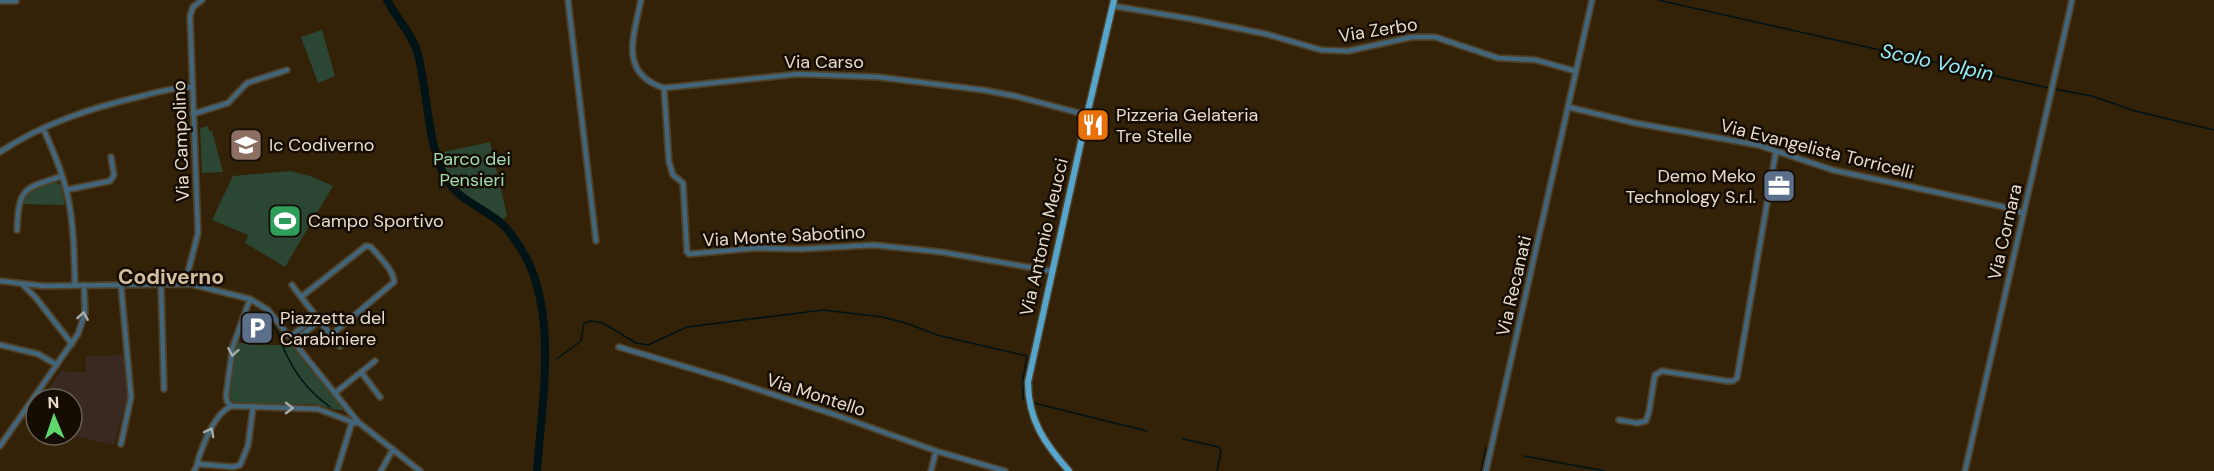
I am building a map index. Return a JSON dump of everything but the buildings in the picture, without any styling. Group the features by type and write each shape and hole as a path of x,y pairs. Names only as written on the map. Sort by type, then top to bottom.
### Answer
{"main road":[{"name":"Via Antonio Meucci","path":"1069,471 1041,437 1033,419 1028,398 1028,375 1114,3"}],"street":[{"path":"191,0 195,5 201,0"},
{"path":"568,0 596,241"},
{"path":"641,0 632,62 637,73 653,84 664,88"},
{"name":"Via Recanati","path":"1486,471 1575,71 1593,0"},
{"name":"Via Cornara","path":"1965,471 2072,0"},
{"path":"0,1 16,1"},
{"name":"Via Zerbo","path":"1114,3 1266,34 1321,50 1348,51 1412,37 1435,37 1498,58 1536,60 1575,71"},
{"name":"Via Campolino","path":"185,284 198,233 190,16 195,5"},
{"path":"193,114 231,102 248,83 287,70"},
{"name":"Via Carso","path":"664,88 798,74 878,76 1015,96 1087,115"},
{"path":"0,152 65,117 105,105 192,87"},
{"name":"Via Monte Sabotino","path":"664,88 669,162 673,175 683,183 687,252 689,254 756,248 800,249 874,245 941,252 1052,271"},
{"name":"Via Evangelista Torricelli","path":"1568,106 1635,123 1758,145 1833,170 2023,213"},
{"path":"44,128 66,190 73,240 75,285"},
{"path":"1619,420 1637,423 1646,421 1655,375 1662,371 1728,381 1737,378 1776,151"},
{"path":"66,190 110,181 114,175 111,157"},
{"path":"17,230 20,198 30,188 62,176"},
{"path":"301,297 366,246 371,247 394,277 393,284 331,335"},
{"path":"0,280 39,286 185,284 250,299 268,310 358,422 420,471"},
{"path":"22,284 72,344"},
{"path":"0,446 82,327 85,313 84,285"},
{"path":"121,285 131,397 121,444"},
{"path":"161,285 164,389"},
{"path":"292,285 340,346"},
{"path":"36,298 36,290 39,286"},
{"path":"231,406 226,395 233,346 250,299"},
{"path":"290,337 317,319"},
{"path":"294,342 317,319"},
{"path":"0,345 38,354 57,364"},
{"name":"Via Montello","path":"618,347 836,415 936,451 1005,471"},
{"path":"334,393 375,361"},
{"path":"361,372 380,397"},
{"path":"194,471 199,464 199,456 210,433 222,412 231,406 318,409 352,422 358,422"},
{"path":"199,464 233,468 240,465 248,446 253,408"},
{"path":"337,471 352,422"},
{"path":"381,471 393,449"},
{"path":"931,471 936,451"}],"shaded area":[{"path":"124,355 128,397 114,445 84,438 84,387 50,387 62,370 86,372 86,356"}],"green space":[{"path":"322,30 335,76 318,83 301,37"},
{"path":"208,126 209,131 212,131 223,172 202,173 200,128"},
{"name":"Parco dei Pensieri","path":"490,142 507,215 502,221 466,198 448,178 439,153"},
{"path":"290,171 310,176 333,186 285,267 245,243 248,235 212,220 233,176"},
{"path":"54,181 61,185 65,205 21,204 22,198 32,189"},
{"path":"237,342 252,345 294,345 346,410 310,404 262,406 234,403 229,395"}],"waterway":[{"path":"387,0 417,51 435,152 440,167 458,193 493,217 508,231 529,264 539,291 545,351 537,471"},
{"name":"Scolo Volpin","path":"1658,0 2049,88"},
{"name":"Scolo Volpin","path":"2054,89 2092,96 2135,111 2214,130"},
{"path":"557,359 581,341 584,323 591,321 603,323 636,343 648,345 687,327 823,310 883,317 937,335 1027,356 1023,379 1023,399"},
{"path":"270,318 279,336"},
{"path":"283,347 302,381 330,407"},
{"path":"1034,403 1147,431"},
{"path":"1183,439 1219,447 1221,452 1217,471"},
{"path":"1481,471 1486,448 1488,448"},
{"path":"1524,456 1605,471"}],"place":[{"name":"Pizzeria Gelateria Tre Stelle","path":"1093,125"},
{"name":"Ic Codiverno","path":"246,145"},
{"name":"Demo Meko Technology S.r.l.","path":"1779,186"},
{"name":"Campo Sportivo","path":"285,221"},
{"name":"Piazzetta del Carabiniere","path":"257,328"}],"district":[{"name":"Codiverno","path":"171,277"}]}
